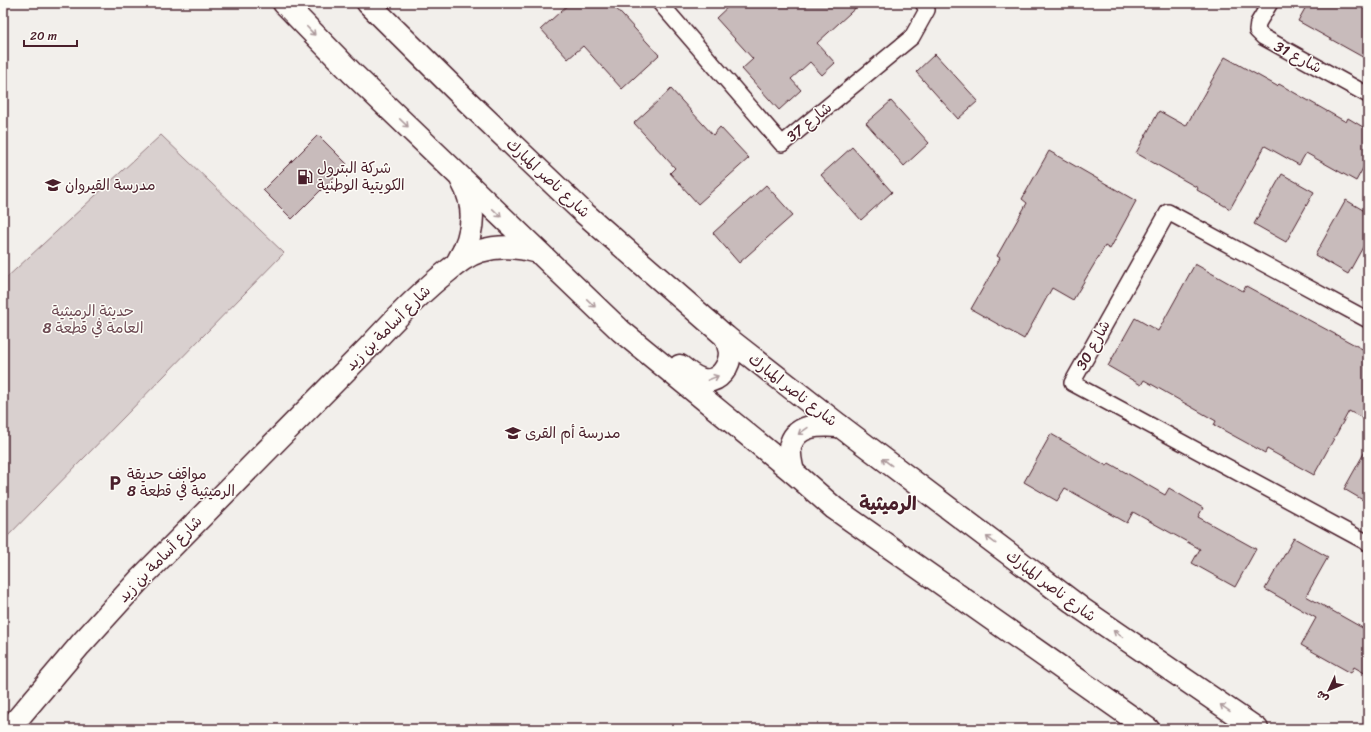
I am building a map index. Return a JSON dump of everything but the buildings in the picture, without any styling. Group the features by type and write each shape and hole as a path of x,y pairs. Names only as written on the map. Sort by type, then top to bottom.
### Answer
{"street":[{"path":"284,3 352,73 621,331 793,472 834,508 1148,729"},
{"name":"شارع ناصر المبارك","path":"368,3 468,102 579,207 726,337 840,426 1082,609 1257,729"},
{"name":"شارع 37","path":"660,3 782,144 912,37 927,10 923,3"},
{"name":"شارع 31","path":"1270,3 1258,23 1257,31 1263,37 1368,94"},
{"name":"شارع أسامة بن زيد","path":"457,263 469,240 472,213 466,188 459,176"},
{"name":"شارع 30","path":"1368,320 1168,212 1072,383 1368,543"},
{"name":"شارع أسامة بن زيد","path":"9,729 80,645 141,578 369,347 393,320 422,293 457,263 478,252 490,248 514,247 538,252"},
{"path":"621,331 639,333 693,377 706,381 715,378 727,367 730,352 726,337"},
{"path":"793,472 790,447 794,438 799,433 808,426 819,424 840,426"}],"green space":[{"name":"حديثة الرميثية العامة في قطعة 8","path":"161,135 284,253 3,541 3,281"}],"place":[{"name":"شركة البترول الكويتية الوطنية","path":"305,177"},
{"name":"مدرسة القيروان","path":"53,185"},
{"name":"مدرسة أم القرى","path":"513,433"},
{"name":"مواقف حديقة الرميثية في قطعة 8","path":"115,483"}],"district":[{"name":"الرميثية","path":"888,503"}]}
